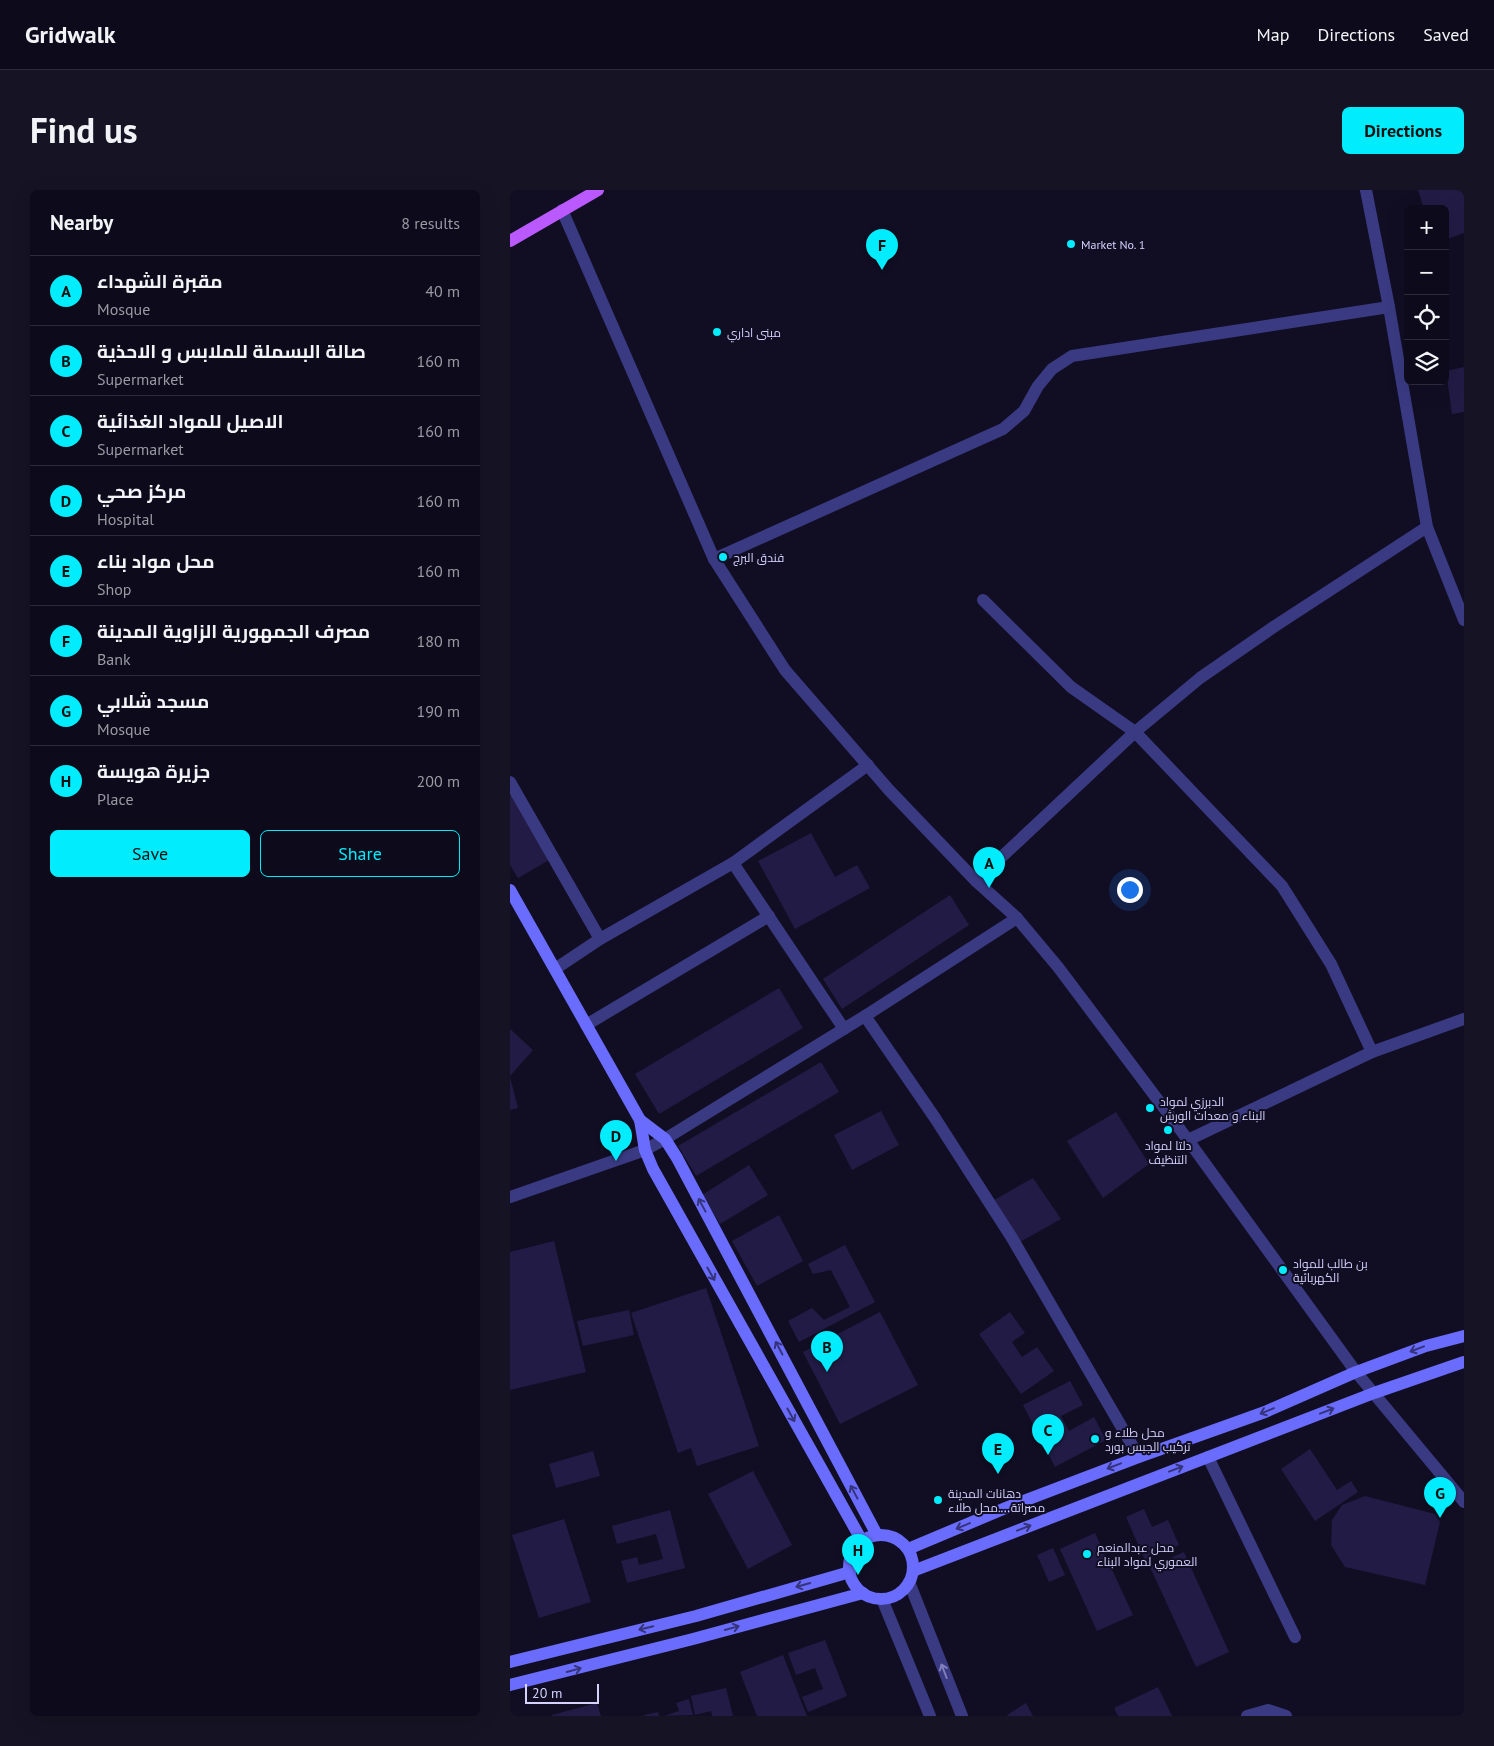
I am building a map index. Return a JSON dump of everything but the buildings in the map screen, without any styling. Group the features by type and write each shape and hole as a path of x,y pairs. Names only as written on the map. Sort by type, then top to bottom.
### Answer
{"main road":[{"path":"510,241 598,190"},
{"path":"510,890 640,1120 645,1150 653,1169 862,1541"},
{"path":"640,1120 665,1139 677,1158 876,1535"},
{"path":"908,1549 1008,1507 1265,1412 1356,1372 1426,1346 1464,1336"},
{"path":"912,1576 1208,1457 1374,1393 1464,1362"},
{"path":"876,1535 887,1535 897,1539 908,1549 912,1556 912,1576 903,1591 882,1599 862,1593 854,1584 850,1572 850,1560 854,1550 862,1541 876,1535"},
{"path":"510,1662 696,1616 850,1572"},
{"path":"510,1685 862,1593"}],"street":[{"path":"1366,190 1389,307 1427,528 1464,620"},
{"path":"562,210 714,559 785,670 868,765 976,881 1017,918 1058,967 1188,1140 1356,1372 1464,1502"},
{"path":"714,559 1003,429 1024,411 1038,386 1052,368 1072,356 1389,307"},
{"path":"976,881 1135,732 1200,678 1275,626 1427,528"},
{"path":"983,600 1071,687 1135,732 1282,886 1332,964 1372,1052"},
{"path":"555,969 600,939 733,863 868,765"},
{"path":"510,782 600,939"},
{"path":"733,863 844,1028"},
{"path":"586,1025 769,916"},
{"path":"510,1197 645,1150 665,1139 865,1016 1017,918"},
{"path":"865,1016 935,1118 1012,1238 1139,1457"},
{"path":"1188,1140 1372,1052 1464,1019"},
{"path":"1208,1457 1295,1637"},
{"path":"912,1576 962,1716"},
{"path":"882,1599 930,1716"},
{"path":"1248,1716 1268,1710 1286,1716"}],"place":[{"name":"Market No. 1","path":"1071,244"},
{"name":"مصرف الجمهورية الزاوية المدينة","path":"882,270"},
{"name":"مبنى اداري","path":"717,332"},
{"name":"فندق البرج","path":"723,557"},
{"name":"مقبرة الشهداء","path":"989,888"},
{"name":"الدبرزي لمواد البناء و معدات الورش","path":"1150,1108"},
{"name":"دلتا لمواد التنظيف","path":"1168,1130"},
{"name":"مركز صحي","path":"616,1161"},
{"name":"بن طالب للمواد الكهربائية","path":"1283,1270"},
{"name":"صالة البسملة للملابس و الاحذية","path":"827,1372"},
{"name":"محل طلاء و تركيب الجبس بورد","path":"1095,1439"},
{"name":"الاصيل للمواد الغذائية","path":"1048,1455"},
{"name":"محل مواد بناء","path":"998,1474"},
{"name":"دهانات المدينة مصراتة....محل طلاء","path":"938,1500"},
{"name":"مسجد شلابي","path":"1440,1518"},
{"name":"محل عبدالمنعم العموري لمواد البناء","path":"1087,1554"},
{"name":"جزيرة هويسة","path":"858,1575"}]}
